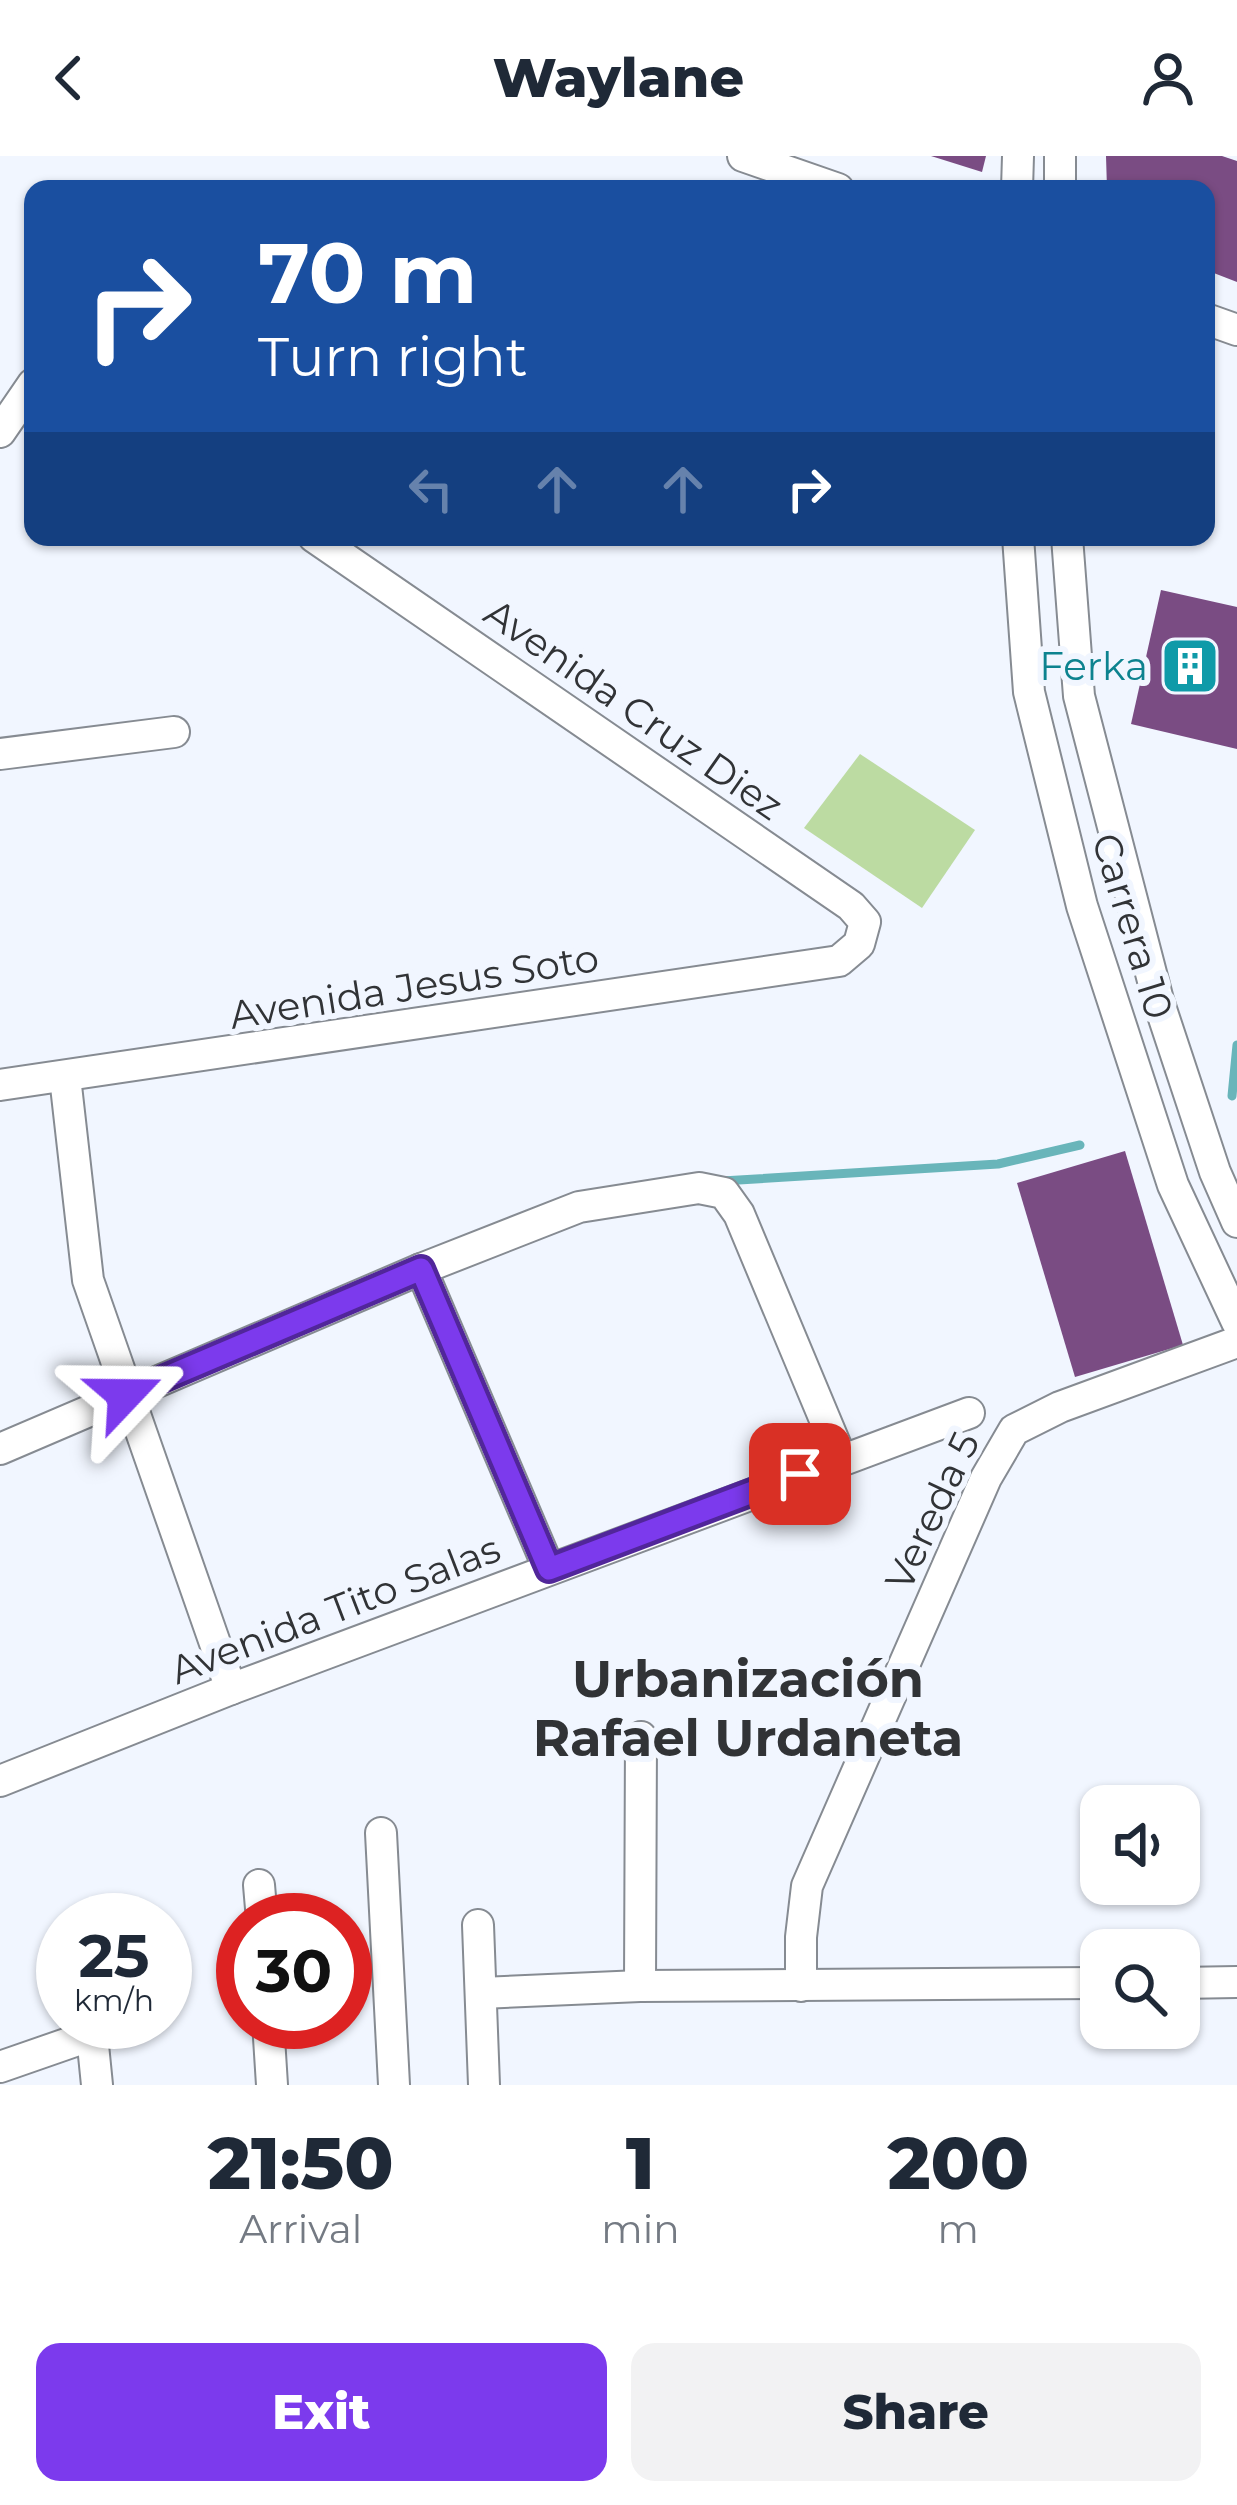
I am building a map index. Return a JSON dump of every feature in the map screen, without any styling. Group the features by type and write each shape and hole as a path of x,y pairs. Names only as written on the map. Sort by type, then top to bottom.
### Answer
{"street":[{"path":"742,156 812,180"},
{"path":"0,432 24,397"},
{"name":"Avenida Cruz Diez","path":"327,546 851,906 865,922 859,944 839,962"},
{"name":"Carrera 10","path":"1019,546 1029,692 1082,906 1173,1185 1237,1322"},
{"name":"Carrera 10","path":"1068,546 1079,695 1158,1000 1215,1172 1237,1222"},
{"path":"0,754 174,732"},
{"name":"Avenida Jesus Soto","path":"0,1084 839,962"},
{"path":"65,1077 88,1280 231,1688"},
{"path":"0,1449 421,1269 579,1208 699,1188 724,1192 740,1214 841,1458"},
{"path":"421,1269 549,1569"},
{"name":"Vereda 5","path":"801,1986 807,1886 986,1478 1015,1430 1060,1407 1237,1342"},
{"name":"Avenida Tito Salas","path":"0,1781 231,1688 969,1413"},
{"path":"640,1986 641,1737"},
{"path":"381,1833 394,2085"},
{"path":"260,1885 260,1893"},
{"path":"478,1924 484,2085"},
{"path":"1200,1982 1237,1982"},
{"path":"481,1993 640,1986 1080,1983"},
{"path":"0,2067 43,2049"},
{"path":"93,2049 97,2085"},
{"path":"270,2049 272,2085"}],"green space":[{"path":"860,754 975,830 922,908 804,828"}],"building":[{"path":"931,156 986,156 982,172"},
{"path":"1106,156 1222,156 1237,161 1237,282 1215,273 1215,180 1107,180"},
{"name":"Ferka","path":"1161,590 1237,607 1237,749 1131,724"},
{"path":"1125,1151 1183,1345 1075,1377 1017,1183"}],"waterway":[{"path":"1232,1096 1237,1045"},
{"path":"722,1181 998,1164 1080,1145"}],"place":[{"name":"Ferka","path":"1190,666"}],"district":[{"name":"Urbanización Rafael Urdaneta","path":"748,1708"}],"route":[{"path":"125,1395 421,1269 549,1569 800,1474"}]}
